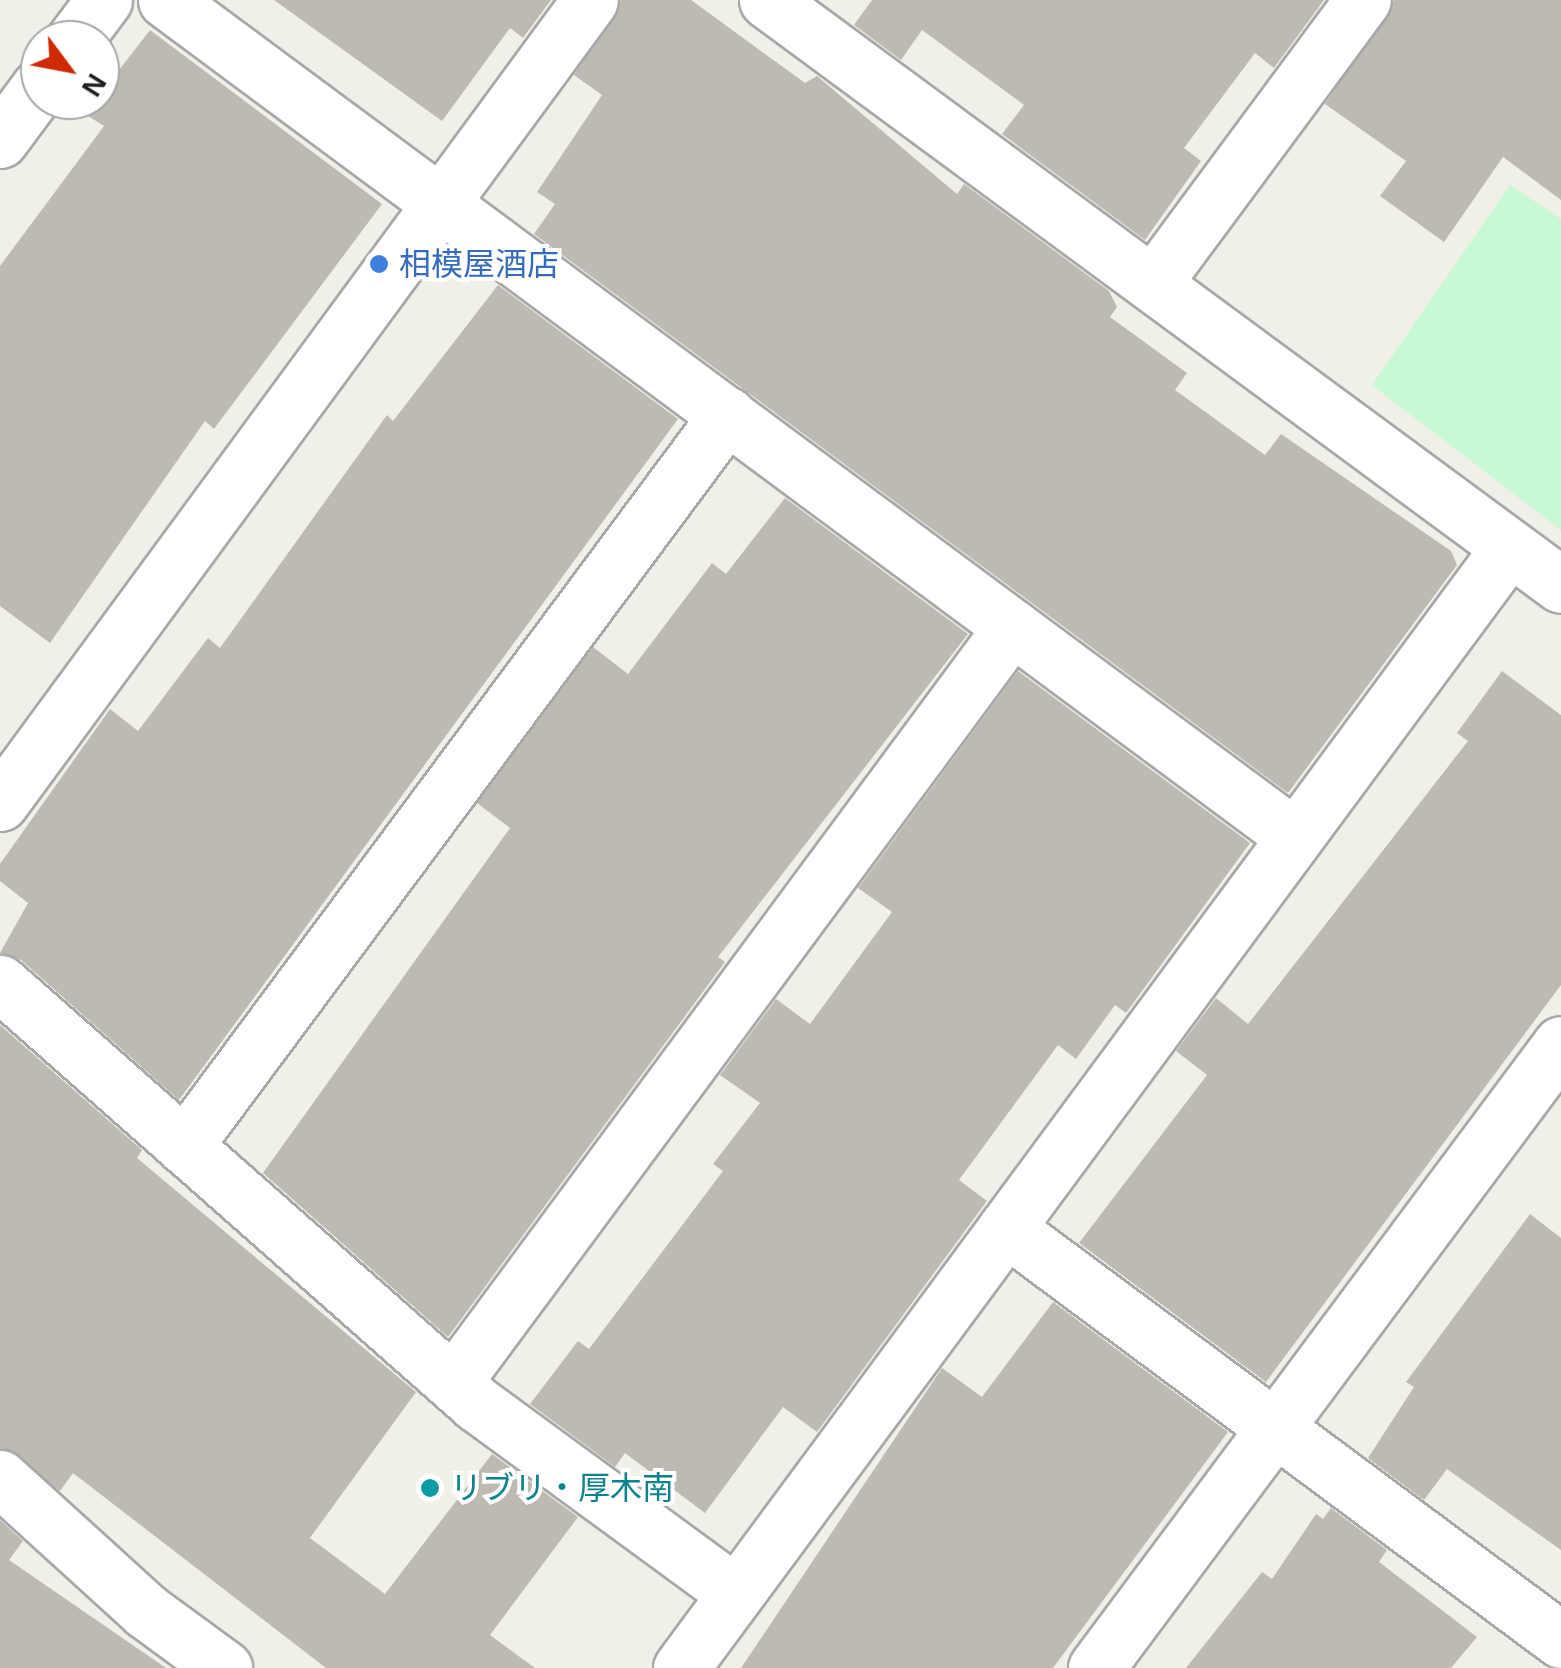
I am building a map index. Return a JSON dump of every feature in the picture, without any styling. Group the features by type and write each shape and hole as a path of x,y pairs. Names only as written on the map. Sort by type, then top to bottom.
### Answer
{"street":[{"path":"166,0 1295,837"},
{"path":"0,803 439,200 590,0"},
{"path":"767,0 1561,585"},
{"path":"1154,282 1363,0"},
{"path":"0,140 20,113"},
{"path":"184,1146 727,415"},
{"path":"681,1668 1509,548"},
{"path":"454,1381 1012,627"},
{"path":"0,984 454,1381 735,1594"},
{"path":"1096,1668 1561,1044"},
{"path":"1006,1228 1561,1640 1541,1668"},
{"path":"0,1478 146,1612 224,1668"}],"green space":[{"path":"1510,185 1561,219 1561,530 1372,385"}],"building":[{"path":"274,0 551,0 523,38 510,28 442,121"},
{"path":"621,0 691,0 805,83 817,76 957,194 964,184 1109,291 1117,307 1110,317 1187,373 1175,390 1265,455 1281,434 1451,551 1457,565 1288,793 534,234 555,204 537,192 602,95 574,75"},
{"path":"872,0 1324,0 1274,68 1255,53 1184,148 1201,161 1145,240 1002,134 1024,105 922,30 901,60 854,25"},
{"path":"1394,0 1561,0 1561,200 1503,157 1444,242 1380,196 1406,161 1325,104"},
{"path":"150,30 382,204 214,429 205,421 50,643 0,606 0,266 104,126 94,120 120,120 120,69"},
{"path":"498,285 678,419 179,1100 21,960 0,953 28,903 0,881 0,864 110,709 138,731 208,638 220,648 387,415 393,421"},
{"path":"785,498 968,634 718,957 725,962 448,1337 263,1173 510,828 477,803 593,647 628,674 712,563 726,574"},
{"path":"1018,671 1250,843 1126,1013 1115,1005 1076,1059 1058,1045 959,1180 987,1201 817,1432 783,1407 705,1513 625,1453 615,1467 530,1404 578,1341 589,1349 723,1171 713,1164 760,1103 720,1075 776,999 810,1024 892,912 858,888"},
{"path":"1502,671 1561,715 1561,985 1266,1382 1079,1243 1207,1075 1176,1051 1216,998 1248,1024 1468,741 1457,733"},
{"path":"0,1025 142,1150 137,1158 416,1392 310,1538 385,1594 492,1454 578,1517 490,1635 535,1668 326,1668 73,1473 60,1491 0,1448"},
{"path":"1530,1214 1561,1238 1561,1550 1447,1469 1424,1500 1368,1458 1414,1387 1406,1382"},
{"path":"1053,1302 1228,1432 1053,1668 741,1668 942,1368 982,1397"},
{"path":"1331,1508 1387,1550 1379,1562 1477,1637 1451,1668 1186,1668 1262,1572 1272,1579 1316,1514 1323,1519"},
{"path":"0,1520 23,1541 9,1560 166,1668 0,1668"}],"place":[{"name":"相模屋酒店","path":"379,264"},
{"name":"リブリ・厚木南","path":"430,1488"}]}
